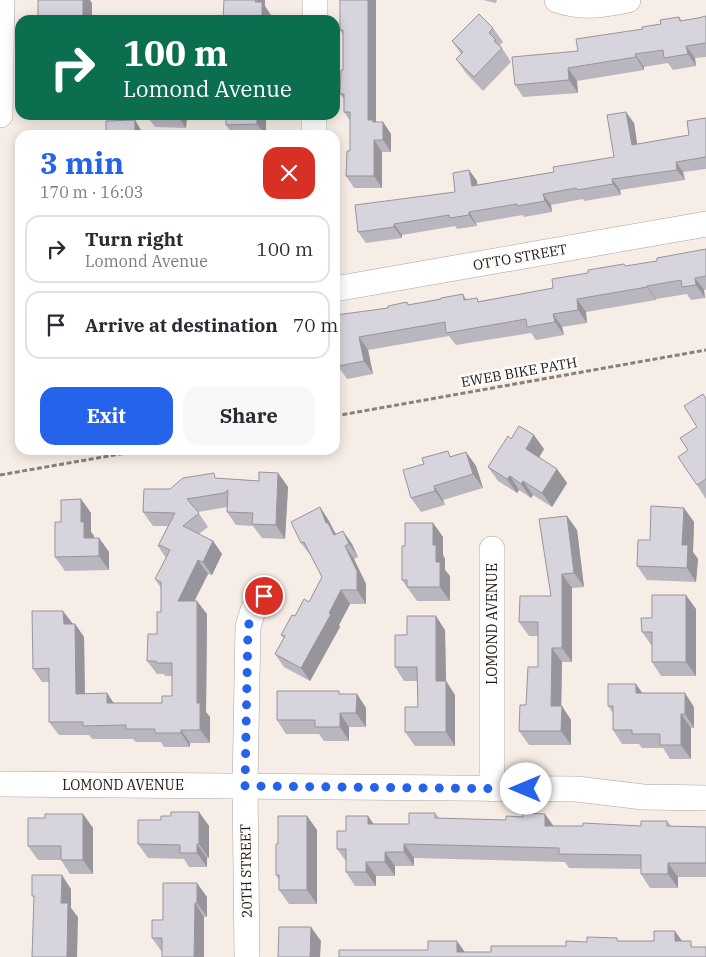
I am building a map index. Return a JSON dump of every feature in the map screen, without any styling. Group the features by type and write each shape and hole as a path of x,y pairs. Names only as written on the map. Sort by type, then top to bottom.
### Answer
{"street":[{"path":"0,114 2,0"},
{"path":"315,0 315,15"},
{"path":"557,0 570,5 592,6 628,0"},
{"name":"OTTO STREET","path":"340,289 706,224"},
{"name":"LOMOND AVENUE","path":"492,549 492,789"},
{"path":"245,786 248,627 253,610 264,596"},
{"name":"LOMOND AVENUE","path":"0,784 576,789 643,797 706,798"},
{"name":"20TH STREET","path":"245,786 247,957"}],"path":[{"name":"EWEB BIKE PATH","path":"340,415 706,350"},
{"path":"0,475 114,455"}],"building":[{"path":"38,0 83,0 83,15 38,15"},
{"path":"224,0 256,0 255,2 262,2 262,15 223,15"},
{"path":"340,0 368,0 368,120 383,122 383,140 374,140 374,176 346,176 347,151 350,151 350,112 344,112 344,94 340,94 341,70 343,70 343,30 340,30"},
{"path":"479,14 493,28 489,33 502,48 474,77 456,59 463,52 452,41"},
{"path":"706,16 706,43 686,46 688,54 664,58 663,50 635,54 636,57 568,68 569,80 515,85 512,57 578,51 576,39 643,29 642,27 661,24 660,20 679,17 680,21"},
{"path":"626,112 632,145 689,135 687,121 706,118 706,157 676,162 677,170 612,179 613,184 543,194 545,201 469,212 469,215 450,218 449,215 394,224 394,227 358,232 355,205 455,192 453,173 469,170 472,186 554,172 553,167 614,157 607,115"},
{"path":"135,120 135,130 106,130 106,121"},
{"path":"226,120 257,120 257,124 226,125"},
{"path":"706,249 706,276 695,278 696,285 682,287 681,280 577,299 578,310 553,314 555,322 527,327 526,319 446,333 445,322 359,337 364,361 340,366 340,314 388,308 388,306 407,302 408,305 463,294 464,300 477,298 478,302 553,288 552,279 588,273 588,270 657,261 657,258"},
{"path":"703,394 706,399 706,479 697,485 678,457 688,450 680,438 697,427 684,406"},
{"path":"519,426 534,435 526,449 557,469 542,493 523,481 521,484 510,476 507,479 488,467 508,436 511,439"},
{"path":"448,451 450,457 466,452 473,474 434,486 435,491 411,498 403,470 424,464 422,458"},
{"path":"259,472 278,473 276,525 252,524 253,513 227,512 228,490 224,493 187,499 199,513 183,526 213,541 203,562 198,560 178,601 197,601 197,703 200,703 200,730 181,730 181,733 155,733 155,729 126,729 126,725 83,726 83,722 49,722 49,668 33,669 32,611 63,611 64,624 75,624 76,694 107,693 107,703 162,703 162,696 172,696 172,663 147,661 148,634 157,634 157,612 161,612 161,582 155,579 170,550 160,545 158,546 175,513 143,512 144,489 170,489 183,478 214,473 215,478 259,481"},
{"path":"81,499 81,522 84,522 84,538 99,538 99,556 55,557 55,522 61,522 61,500"},
{"path":"651,506 684,508 682,545 688,545 687,568 637,566 638,540 650,540"},
{"path":"320,507 326,523 328,523 334,535 343,531 349,544 345,546 357,571 357,590 341,590 329,613 331,614 301,668 275,654 285,636 281,635 292,615 295,616 304,599 309,602 322,577 304,542 301,543 291,522"},
{"path":"567,516 574,573 562,574 562,648 552,648 551,706 562,706 561,731 519,731 520,705 526,705 528,667 538,667 538,622 519,622 520,596 551,596 539,519"},
{"path":"405,523 433,523 433,545 436,545 436,562 440,562 440,587 407,587 407,580 402,580 402,546 405,546"},
{"path":"652,595 686,595 686,662 652,662 652,632 642,632 641,618 652,618"},
{"path":"407,616 436,616 436,681 446,681 446,732 405,732 405,707 418,707 417,667 395,667 395,635 407,635"},
{"path":"608,684 636,684 636,693 685,693 685,714 681,714 681,745 660,745 660,734 632,734 632,730 613,730 613,706 608,706"},
{"path":"277,691 339,691 339,694 357,694 356,713 340,713 340,727 315,727 315,720 277,720"},
{"path":"171,812 199,812 199,844 197,844 197,853 180,853 180,845 138,844 138,820 161,820 161,816 171,816"},
{"path":"409,813 435,813 435,818 506,820 506,816 523,817 523,813 545,814 545,826 583,826 583,823 641,826 641,821 667,821 667,826 706,827 706,863 668,863 668,874 641,874 641,855 559,854 559,848 404,844 404,852 385,852 385,862 366,862 366,872 346,872 346,849 337,849 337,831 346,831 346,816 368,816 368,824 409,824"},
{"path":"45,814 83,814 83,860 61,860 61,846 28,846 28,818 45,818"},
{"path":"278,816 307,816 307,890 279,890 279,875 276,875"},
{"path":"32,875 62,875 61,903 68,903 67,957 32,957 34,896 32,896"},
{"path":"163,883 197,883 194,957 162,957 162,938 152,938 152,920 163,920"},
{"path":"279,927 311,927 310,957 278,957"},
{"path":"654,931 675,931 675,941 691,941 691,947 706,947 706,957 339,957 339,950 428,950 428,941 457,941 457,952 491,952 491,946 566,946 566,941 587,942 587,937 617,938 617,941 654,941"}],"route":[{"path":"264,596 253,610 248,627 245,786 526,789"}]}
